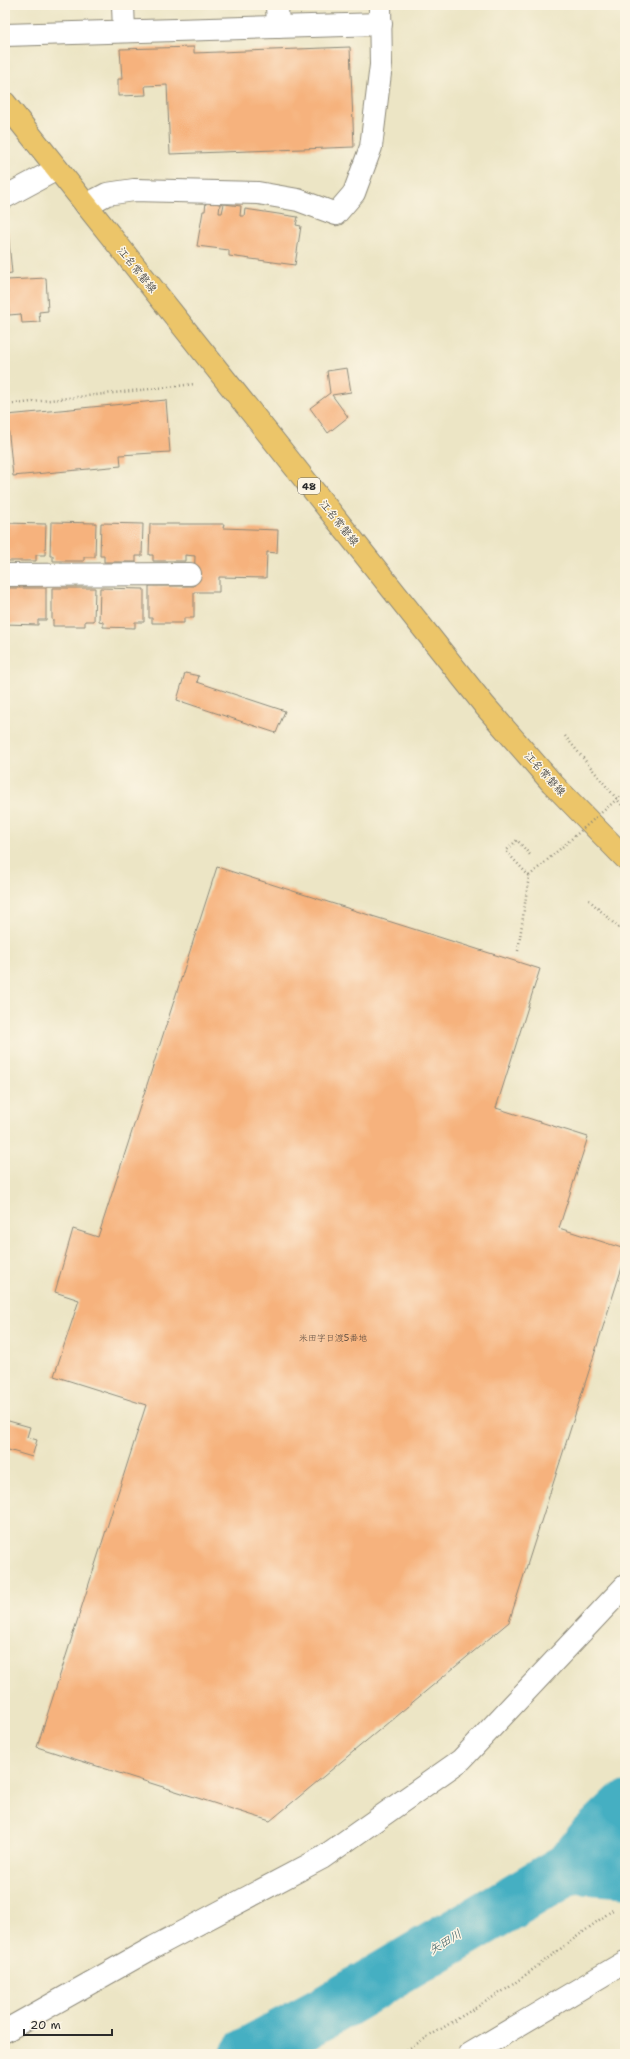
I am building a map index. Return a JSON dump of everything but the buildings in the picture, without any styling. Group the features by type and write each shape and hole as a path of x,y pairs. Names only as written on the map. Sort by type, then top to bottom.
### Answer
{"main road":[{"name":"江名常磐線","path":"5,103 485,706 552,783 625,858"}],"street":[{"path":"123,5 124,31"},
{"path":"277,5 278,27"},
{"path":"5,35 278,27 381,14 381,65 371,147 354,193 336,214 298,200 258,193 134,190 107,194 86,205"},
{"path":"5,197 57,169"},
{"path":"5,575 190,574"},
{"path":"5,2031 154,1947 322,1858 461,1760 625,1586"},
{"path":"470,2054 625,1962"}],"path":[{"path":"5,405 196,384"},
{"path":"565,736 625,809"},
{"path":"518,952 529,876 625,792"},
{"path":"529,876 506,850 517,840 531,856"},
{"path":"589,900 625,934"},
{"path":"400,2054 508,1988 614,1909"}],"waterway":[{"name":"矢田川","path":"247,2054 327,2011 571,1867 593,1839 625,1808"},
{"path":"571,1867 625,1871"}]}
